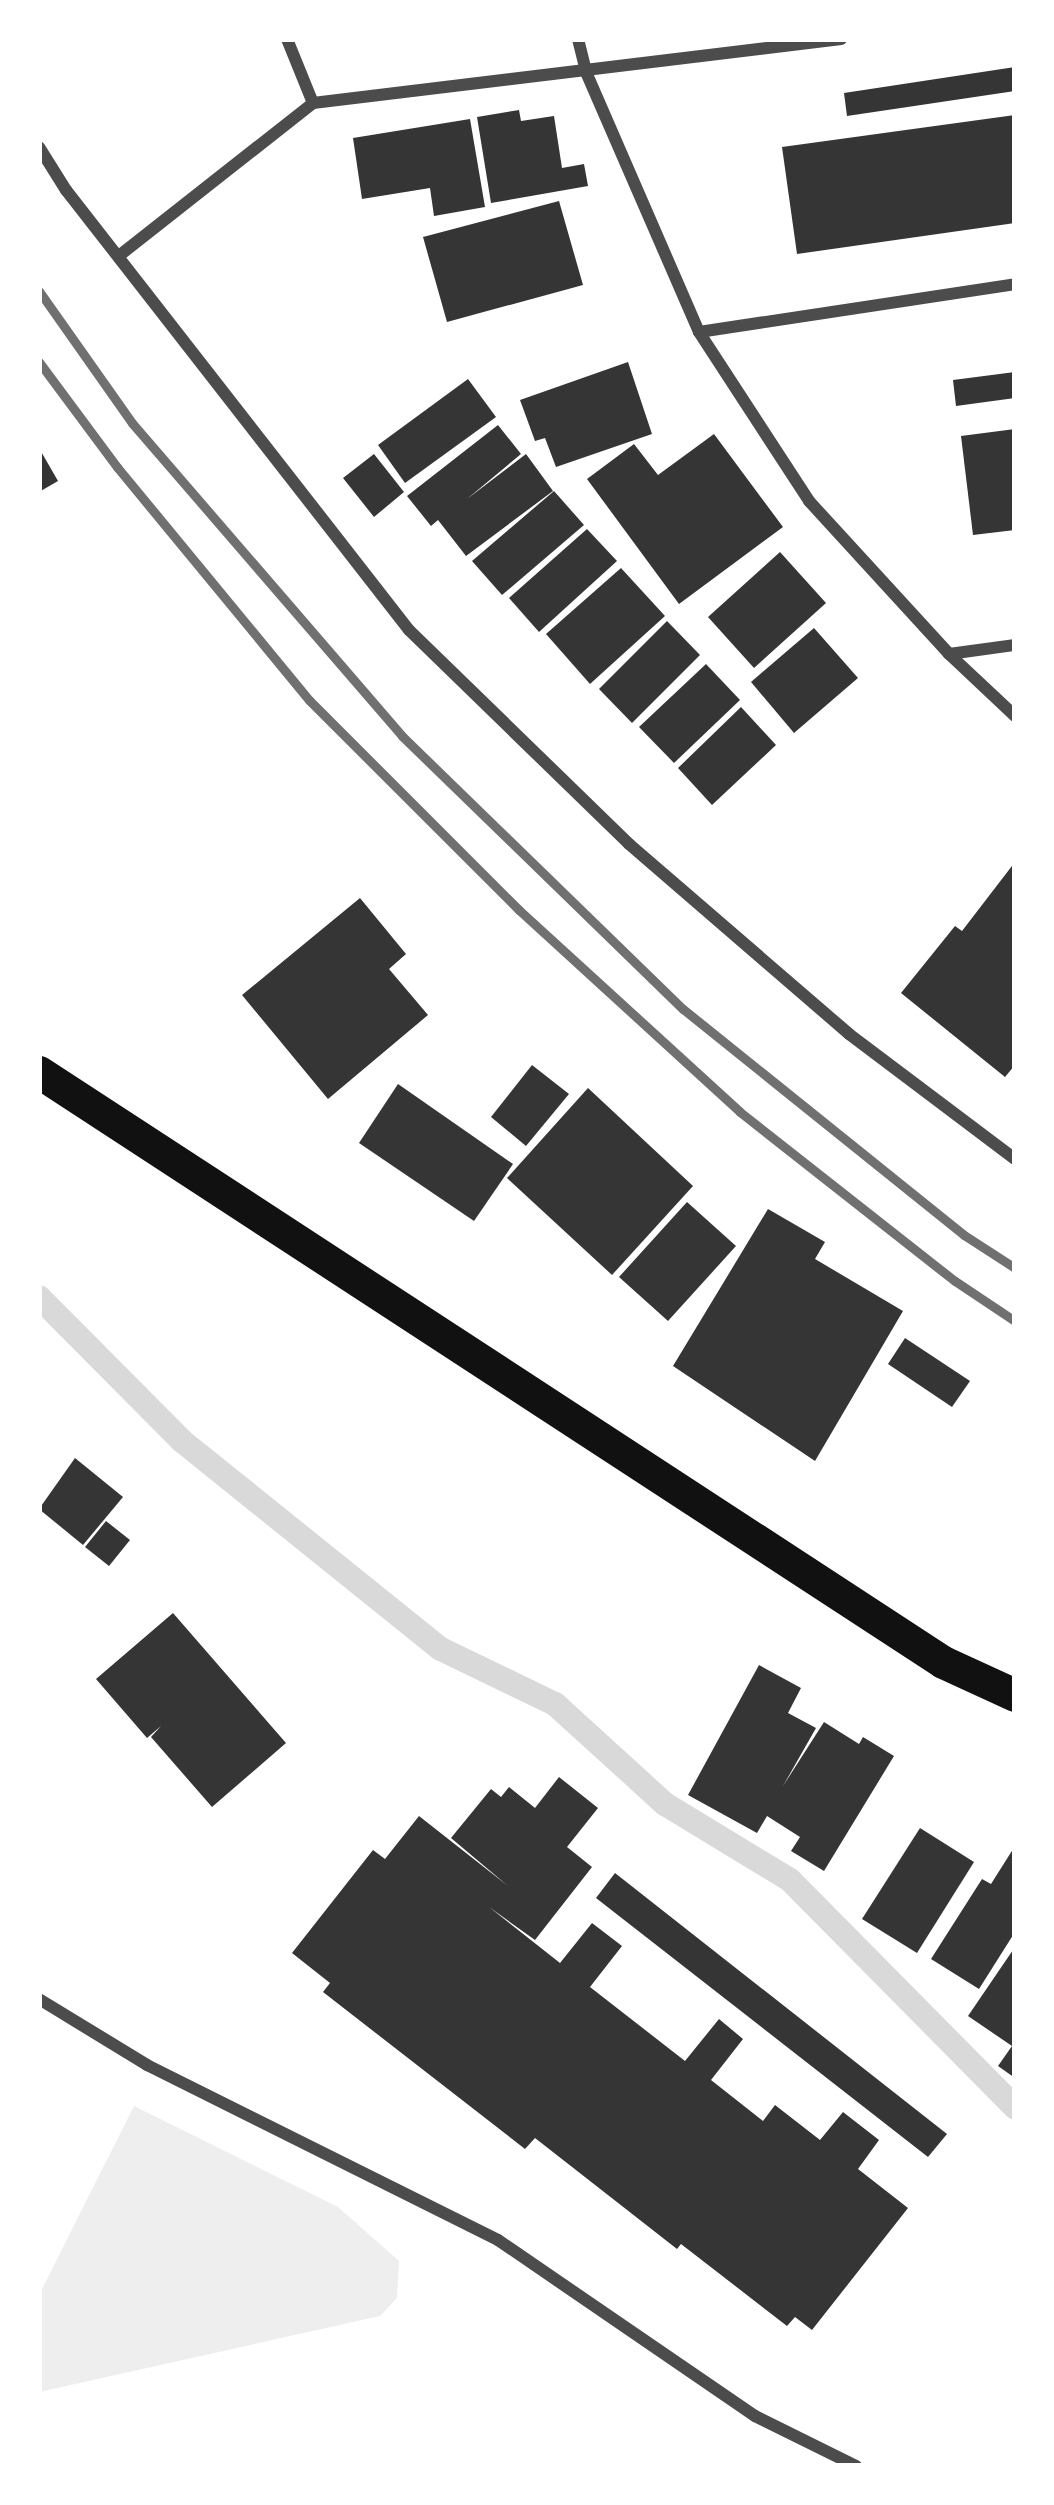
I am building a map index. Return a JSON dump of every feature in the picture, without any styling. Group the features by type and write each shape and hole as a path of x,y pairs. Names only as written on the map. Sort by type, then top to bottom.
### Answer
{"highway":[{"path":"39,1072 924,1650 1015,1695"}],"street":[{"path":"287,39 313,103"},
{"path":"578,39 586,72 699,332 808,501 949,654 1015,716"},
{"path":"120,255 313,103 841,39"},
{"path":"39,147 66,190 409,630 646,858 849,1034 1015,1159"},
{"path":"699,332 1015,284"},
{"path":"949,654 1015,645"},
{"path":"39,1999 147,2065 498,2240 755,2416 856,2466"}],"shaded area":[{"path":"134,2106 338,2207 399,2261 397,2298 380,2316 39,2392 39,2295"}],"building":[{"path":"1015,67 1015,91 847,116 844,93"},
{"path":"519,110 521,121 554,116 562,168 584,164 588,186 491,203 477,117"},
{"path":"1015,115 1015,223 797,254 782,147"},
{"path":"470,119 485,207 434,216 430,188 362,199 353,138"},
{"path":"559,201 583,285 447,322 423,237"},
{"path":"628,362 652,434 556,467 545,438 535,441 520,400"},
{"path":"1015,372 1015,398 956,406 953,380"},
{"path":"468,379 496,417 405,483 378,445"},
{"path":"498,425 521,454 467,499 526,454 553,491 466,556 438,520 431,526 407,496"},
{"path":"1015,429 1015,530 973,535 961,436"},
{"path":"714,434 783,527 679,604 587,479 634,444 658,475"},
{"path":"39,448 58,481 39,492"},
{"path":"374,454 404,492 374,517 343,478"},
{"path":"554,491 584,525 502,595 472,561"},
{"path":"587,529 617,561 539,632 509,598"},
{"path":"780,552 826,603 754,668 708,617"},
{"path":"621,568 665,616 590,684 546,634"},
{"path":"667,621 700,655 632,723 599,689"},
{"path":"814,628 858,678 794,733 751,682"},
{"path":"706,664 740,700 674,763 639,727"},
{"path":"741,707 776,745 712,805 678,768"},
{"path":"1015,862 1015,1065 1005,1077 901,993 955,926 962,931"},
{"path":"360,898 406,954 389,969 428,1015 328,1099 242,995"},
{"path":"532,1065 569,1094 526,1146 491,1117"},
{"path":"398,1084 513,1164 474,1221 359,1143"},
{"path":"588,1088 693,1186 612,1275 507,1178"},
{"path":"687,1202 736,1246 668,1321 619,1277"},
{"path":"768,1209 825,1242 815,1259 903,1311 815,1461 673,1366"},
{"path":"905,1338 970,1381 952,1407 888,1364"},
{"path":"75,1458 123,1497 83,1545 39,1509"},
{"path":"106,1521 130,1540 109,1566 85,1547"},
{"path":"173,1613 286,1743 212,1807 151,1737 161,1726 147,1738 96,1679"},
{"path":"759,1665 801,1688 788,1713 816,1728 783,1786 824,1722 859,1744 863,1737 894,1756 824,1871 791,1851 800,1837 767,1816 757,1833 688,1795"},
{"path":"559,1777 598,1808 567,1847 592,1867 535,1940 489,1907 560,1963 592,1923 622,1946 590,1987 685,2061 719,2019 743,2039 711,2080 763,2121 775,2105 820,2140 843,2112 879,2140 858,2169 908,2208 812,2330 795,2317 787,2326 681,2244 677,2249 535,2138 525,2149 323,1992 330,1983 292,1953 373,1850 385,1859 419,1816 508,1886 451,1838 491,1789 501,1797 509,1787 535,1808"},
{"path":"920,1828 974,1862 917,1953 862,1919"},
{"path":"1015,1846 1015,1932 979,1989 931,1959 982,1879 991,1884"},
{"path":"615,1873 947,2134 928,2157 596,1898"},
{"path":"1015,1947 1015,2078 998,2066 1012,2046 968,2016"}],"waterway":[{"path":"39,1297 182,1441 441,1649 555,1704 665,1804 790,1880 1015,2107"}],"railway":[{"path":"39,291 132,423 402,736 683,1009 964,1235 1015,1268"},
{"path":"39,362 117,467 309,700 519,910 740,1112 955,1281 1015,1321"}]}
